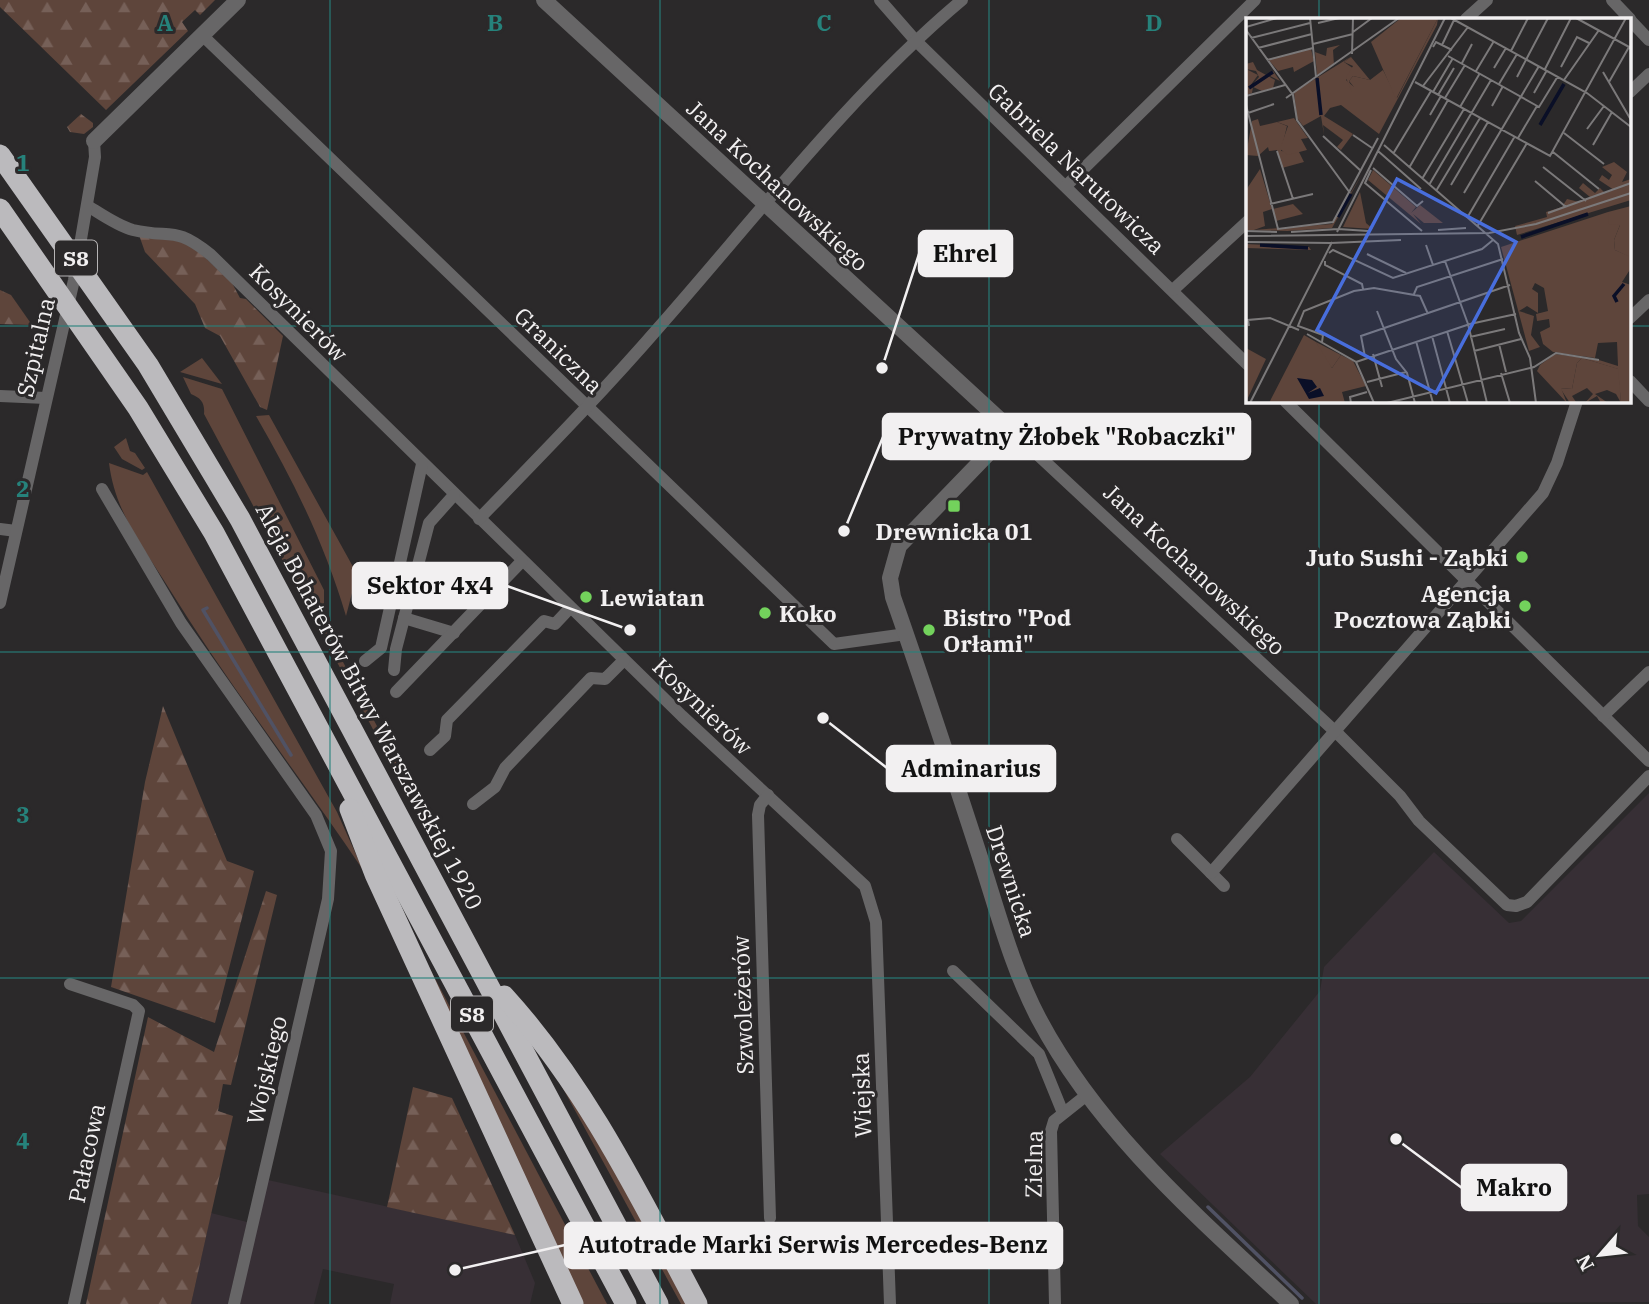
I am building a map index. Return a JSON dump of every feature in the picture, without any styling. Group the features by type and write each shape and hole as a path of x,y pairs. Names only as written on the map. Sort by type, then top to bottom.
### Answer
{"highway":[{"name":"Aleja Bohaterów Bitwy Warszawskiej 1920","path":"0,155 148,365 240,519 658,1304"},
{"name":"S8","path":"0,209 138,408 214,533 626,1304"},
{"path":"318,725 375,874 573,1304"},
{"path":"484,973 527,1021 608,1137 696,1304"}],"street":[{"name":"Szpitalna","path":"0,603 88,206 98,138 238,0"},
{"name":"Jana Kochanowskiego","path":"544,0 1336,732 1498,898 1516,906 1527,902 1649,776"},
{"name":"Gabriela Narutowicza","path":"880,0 915,40 1246,363"},
{"path":"479,519 589,407 765,205 915,40 962,0"},
{"path":"1066,186 1255,0"},
{"path":"1467,18 1487,0"},
{"path":"1612,0 1629,18"},
{"path":"1632,21 1649,40"},
{"name":"Graniczna","path":"202,35 834,644 906,635"},
{"path":"1632,90 1649,75"},
{"name":"Kosynierów","path":"88,206 132,230 175,233 199,245 624,660 865,886"},
{"path":"1173,290 1246,223"},
{"path":"1632,316 1649,300"},
{"path":"1632,383 1649,401"},
{"path":"0,396 46,398"},
{"path":"1290,402 1467,582 1649,761"},
{"path":"1211,873 1467,582 1546,488 1577,402"},
{"name":"Drewnicka","path":"1011,430 899,546 890,578 906,635 1030,1001 1052,1042 1088,1094 1147,1166 1291,1304"},
{"path":"365,661 381,648 422,464"},
{"name":"Wojskiego","path":"102,489 181,623 306,799 329,845 331,873 328,899 234,1304"},
{"path":"394,670 404,618 429,523 454,495"},
{"path":"0,529 16,531"},
{"path":"396,692 522,561"},
{"path":"430,750 445,736 447,720 544,621 555,624 570,608"},
{"path":"404,618 453,633"},
{"path":"472,804 495,788 505,768 591,678 606,679 624,660"},
{"path":"1603,716 1649,672"},
{"name":"Szwoleżerów","path":"768,795 760,805 758,815 770,1218"},
{"path":"1177,839 1224,886"},
{"name":"Wiejska","path":"865,886 876,922 890,1304"},
{"name":"Zielna","path":"953,971 1039,1054 1063,1113"},
{"name":"Pałacowa","path":"70,984 133,1005 139,1012 74,1304"},
{"name":"Zielna","path":"1055,1304 1051,1131 1054,1121 1088,1094"}],"shaded area":[{"path":"1649,793 1649,1194 1637,1195 1638,1226 1649,1237 1649,1302 1316,1304 1160,1154 1250,1077 1320,991 1324,967 1434,852 1509,923 1521,921"},
{"path":"268,1180 515,1235 535,1283 530,1304 390,1304 394,1284 323,1269 314,1304 239,1304"},
{"path":"211,1213 247,1222 228,1304 191,1304"}],"green space":[{"path":"0,0 215,0 200,15 195,10 182,22 188,31 106,110 0,7"},
{"path":"81,114 93,123 93,127 84,134 70,132 67,127"},
{"path":"139,235 181,240 197,250 232,283 240,298 246,299 283,336 267,410 260,407 220,336 205,328 195,304 145,252"},
{"path":"0,290 11,295 32,325 0,324"},
{"path":"202,358 222,384 180,372"},
{"path":"183,377 222,389 324,590 324,604 316,611 431,828 427,830 204,414 202,401 191,394"},
{"path":"269,415 357,574 346,616 307,513 256,416"},
{"path":"126,438 130,451 135,453 145,468 142,470 122,459 114,447"},
{"path":"109,463 143,475 147,472 337,812 363,870 193,626 141,545 117,498"},
{"path":"163,706 227,861 254,871 215,1023 111,987 145,782"},
{"path":"266,891 277,895 231,1085 223,1084 218,1111 233,1116 191,1304 86,1304 148,1017 214,1052"},
{"path":"421,952 607,1304 582,1304"},
{"path":"560,1083 585,1116 687,1304 681,1304"},
{"path":"413,1087 452,1098 515,1235 387,1207"}],"waterway":[{"path":"207,608 203,610 291,755"},
{"path":"1208,1207 1302,1298"}],"place":[{"name":"Ehrel","path":"882,368"},
{"name":"Drewnicka 01","path":"954,506"},
{"name":"Prywatny Żłobek \"Robaczki\"","path":"844,531"},
{"name":"Juto Sushi - Ząbki","path":"1522,557"},
{"name":"Lewiatan","path":"586,597"},
{"name":"Agencja Pocztowa Ząbki","path":"1525,606"},
{"name":"Koko","path":"765,613"},
{"name":"Sektor 4x4","path":"630,630"},
{"name":"Bistro \"Pod Orłami\"","path":"929,630"},
{"name":"Adminarius","path":"823,718"},
{"name":"Makro","path":"1396,1139"},
{"name":"Autotrade Marki Serwis Mercedes-Benz","path":"455,1270"}]}
